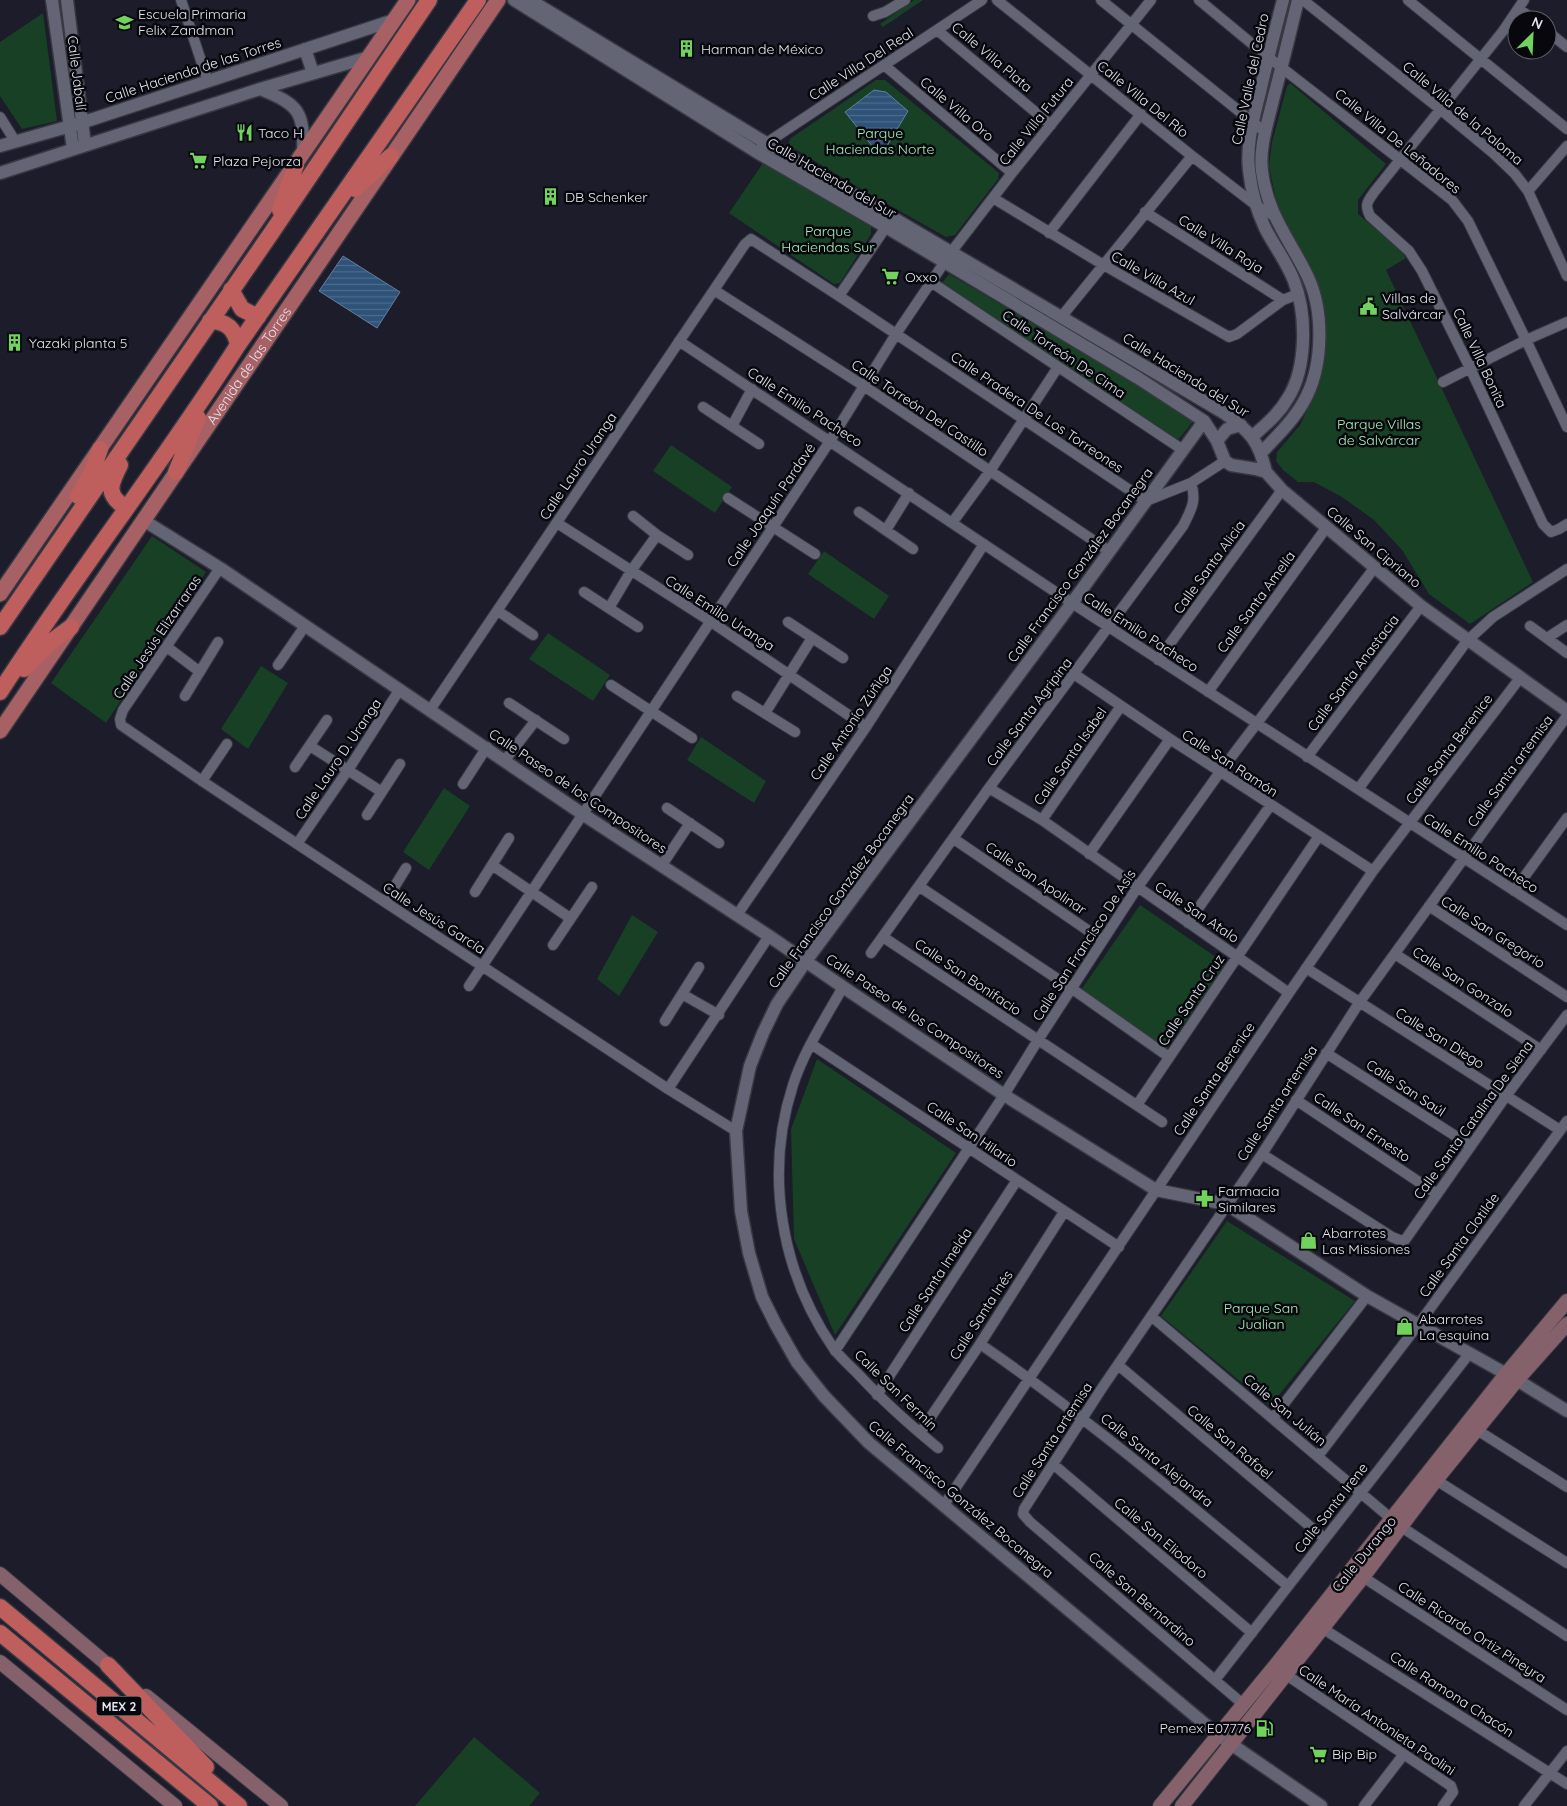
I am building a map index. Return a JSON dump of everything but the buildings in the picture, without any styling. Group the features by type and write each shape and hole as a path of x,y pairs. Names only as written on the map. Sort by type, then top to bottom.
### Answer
{"highway":[{"path":"0,627 272,232 428,0"},
{"name":"Avenida de las Torres","path":"2,689 478,0"},
{"path":"331,211 391,156"},
{"path":"272,232 299,160"},
{"path":"231,290 242,309 258,317"},
{"path":"210,321 222,322 232,328 238,345"},
{"path":"176,472 208,392"},
{"path":"126,508 114,499 111,494 111,487 144,418"},
{"path":"77,516 77,499 92,472 100,448"},
{"path":"2,689 52,641 71,627"},
{"name":"MEX 2","path":"0,1607 239,1806"},
{"name":"MEX 2","path":"0,1635 210,1806"},
{"path":"108,1665 244,1806"}],"main road":[{"path":"0,594 408,0"},
{"name":"Avenida de las Torres","path":"0,730 498,0"},
{"name":"Calle Durango","path":"1182,1806 1363,1577 1396,1523 1436,1480 1477,1430 1512,1377 1567,1301"},
{"name":"Calle Durango","path":"1160,1806 1396,1523 1512,1377 1567,1324"},
{"path":"0,1574 281,1806"},
{"path":"0,1662 175,1806"}],"street":[{"name":"Calle Jabalí","path":"52,0 79,147"},
{"name":"Calle Jabalí","path":"67,0 75,125"},
{"path":"181,0 208,82"},
{"name":"Calle Hacienda del Sur","path":"514,0 755,151 1138,378 1204,421 1216,440 1225,462"},
{"name":"Calle Hacienda del Sur","path":"530,0 766,143 1213,406 1241,425 1252,437 1261,453 1266,472"},
{"path":"873,16 885,12 905,0"},
{"name":"Calle Villa Del Real","path":"755,151 982,0"},
{"name":"Calle Villa Del Río","path":"997,0 1192,156 1257,206 1274,216"},
{"path":"1101,0 1265,132"},
{"name":"Calle Villa Futura","path":"945,262 1012,173 1151,0"},
{"name":"Calle Villa De Leñadores","path":"1199,0 1268,57 1452,200 1468,221 1567,427"},
{"name":"Calle Valle del Cedro","path":"1252,437 1268,423 1289,398 1296,383 1301,363 1303,315 1298,294 1294,280 1265,228 1257,206 1249,170 1248,151 1268,57 1283,0"},
{"name":"Calle Valle del Cedro","path":"1261,453 1304,402 1316,370 1318,347 1318,316 1314,291 1303,266 1274,216 1262,169 1265,132 1298,0"},
{"name":"Calle Villa de la Paloma","path":"1303,0 1440,110 1515,174 1528,191 1567,276"},
{"path":"1408,0 1567,129"},
{"path":"1399,159 1440,110 1522,4"},
{"name":"Calle Hacienda de las Torres","path":"0,146 75,125 394,20"},
{"name":"Calle Villa Plata","path":"937,30 1051,125"},
{"path":"1557,39 1567,47"},
{"path":"305,49 313,73"},
{"path":"0,173 260,89 369,57"},
{"name":"Calle Villa Oro","path":"884,65 1012,173"},
{"path":"260,89 291,104 302,120 304,132 299,160"},
{"path":"1049,232 1141,114"},
{"path":"0,117 15,141"},
{"path":"1528,191 1567,146"},
{"path":"1062,316 1102,264 1192,156"},
{"name":"Calle Villa Bonita","path":"1399,159 1368,201 1366,209 1370,216 1409,251 1440,305 1543,524 1551,532 1559,530 1567,524"},
{"name":"Calle Villa Azul","path":"993,198 1102,264 1229,337 1237,334 1283,300 1298,294"},
{"name":"Calle Villa Roja","path":"1145,212 1283,300"},
{"path":"839,296 886,227"},
{"name":"Calle Pradera De Los Torreones","path":"751,239 1146,501"},
{"name":"Calle Lauro Uranga","path":"430,710 679,340 745,244 751,239"},
{"name":"Calle Joaquín Pardavé","path":"469,986 830,440 896,334 945,262"},
{"name":"Calle Torreón De Cima","path":"931,282 1183,450"},
{"name":"Calle Torreón Del Castillo","path":"714,290 864,386 1109,551"},
{"path":"1443,382 1526,340 1567,322"},
{"name":"Calle Emilio Pacheco","path":"679,340 1158,660 1566,923"},
{"path":"952,523 990,471 1058,367"},
{"path":"732,426 752,389"},
{"path":"703,408 759,444"},
{"name":"Calle Francisco González Bocanegra","path":"1204,421 1072,603 806,961 777,1004 750,1066 736,1132 741,1211 749,1254 762,1297 776,1325 797,1362 824,1396 869,1444 1218,1735 1320,1806"},
{"path":"1216,440 1227,429 1241,425"},
{"path":"1146,501 1192,483 1225,462 1236,466 1256,468 1266,472"},
{"name":"Calle San Cipriano","path":"1266,472 1282,490 1421,606 1467,641 1567,711"},
{"name":"Calle Santa Agripina","path":"871,954 989,788 1182,526 1194,503 1195,494 1192,483"},
{"name":"Calle Santa Alicia","path":"1158,660 1282,490"},
{"path":"886,530 908,493"},
{"path":"728,498 815,554"},
{"path":"859,512 913,549"},
{"path":"632,516 688,556"},
{"name":"Calle Paseo de los Compositores","path":"143,520 220,568 1004,1095 1156,1190 1226,1204 1367,1296 1512,1377 1567,1411"},
{"name":"Calle Emilio Uranga","path":"557,522 710,621 866,726"},
{"name":"Calle Santa Amelía","path":"1208,692 1326,528"},
{"path":"609,608 631,571 657,535"},
{"name":"Calle Antonio Zúñiga","path":"737,915 866,726 984,544"},
{"name":"Calle San Francisco De Asís","path":"835,1350 1004,1095 1137,888 1220,772 1375,567"},
{"name":"Calle Jesús Elizarraras","path":"120,722 123,710 168,647 220,568"},
{"path":"1359,788 1467,641 1493,617 1567,569"},
{"path":"584,592 638,627"},
{"name":"Calle Santa Anastacia","path":"1308,757 1421,606"},
{"path":"498,611 533,635"},
{"path":"788,622 843,658"},
{"path":"1547,638 1567,624"},
{"path":"278,665 306,626"},
{"path":"1530,626 1567,653"},
{"path":"765,713 812,638"},
{"path":"185,696 218,642"},
{"path":"168,647 200,672"},
{"name":"Calle San Ramón","path":"1074,674 1270,806 1373,871"},
{"name":"Calle Santa Berenice","path":"944,1505 1289,992 1373,871 1520,678"},
{"path":"611,685 692,738"},
{"name":"Calle Lauro D. Uranga","path":"298,844 400,689"},
{"path":"737,696 795,732"},
{"path":"509,703 564,739"},
{"name":"Calle Santa Isabel","path":"1042,820 1121,706"},
{"name":"Calle Santa artemisa","path":"1023,1514 1026,1504 1082,1417 1262,1154 1359,1003 1567,716"},
{"path":"295,768 327,720"},
{"path":"506,760 536,720"},
{"name":"Calle Jesús García","path":"120,722 125,728 202,781 736,1132"},
{"path":"1089,854 1170,739"},
{"path":"202,781 227,744"},
{"path":"310,746 382,792"},
{"path":"463,784 487,747"},
{"path":"367,815 400,764"},
{"name":"Calle San Atalo","path":"989,788 1042,820 1137,888 1289,992"},
{"path":"1188,923 1270,806"},
{"path":"667,808 719,843"},
{"path":"1514,891 1567,818"},
{"path":"662,866 690,823"},
{"name":"Calle Santa Cruz","path":"1137,1105 1319,836"},
{"path":"475,892 509,838"},
{"name":"Calle San Apolinar","path":"954,839 1102,940"},
{"path":"492,865 570,918"},
{"path":"385,902 406,868"},
{"path":"553,945 592,887"},
{"path":"920,887 1071,988 1169,1057"},
{"name":"Calle San Gregorio","path":"1429,906 1567,997"},
{"path":"668,1089 719,1015 769,936"},
{"name":"Calle San Bonifacio","path":"883,937 1162,1122"},
{"name":"Calle San Gonzalo","path":"1395,954 1540,1050"},
{"path":"665,1021 699,967"},
{"name":"Calle San Diego","path":"1306,968 1560,1130"},
{"name":"Calle San Fermín","path":"843,987 811,1044 791,1092 780,1150 778,1178 787,1245 798,1282 815,1318 835,1350 877,1394 938,1448"},
{"path":"682,994 719,1015"},
{"name":"Calle Santa Catalina De Siena","path":"1262,1154 1392,1237 1402,1241 1408,1237 1506,1096 1567,1015"},
{"name":"Calle San Hilario","path":"811,1044 1119,1247"},
{"name":"Calle San Saúl","path":"1326,1053 1471,1146"},
{"name":"Calle San Ernesto","path":"1296,1100 1437,1194"},
{"name":"Calle Santa Clotilde","path":"1318,1456 1418,1325 1567,1121"},
{"name":"Calle Santa Imelda","path":"877,1394 1017,1180"},
{"name":"Calle Santa Inés","path":"920,1433 980,1344 1064,1212"},
{"path":"1273,1418 1367,1296"},
{"name":"Calle San Julián","path":"1151,1316 1396,1523 1567,1636"},
{"name":"Calle Santa Alejandra","path":"980,1344 1082,1417 1288,1586"},
{"name":"Calle Santa Irene","path":"1215,1680 1469,1354"},
{"name":"Calle San Rafael","path":"1118,1365 1325,1539"},
{"path":"1477,1430 1567,1487"},
{"name":"Calle San Eliodoro","path":"1053,1464 1252,1633"},
{"path":"1436,1480 1567,1563"},
{"name":"Calle San Bernardino","path":"1023,1514 1244,1705"},
{"name":"Calle Ricardo Ortiz Pineyra","path":"1363,1577 1567,1710"},
{"name":"Calle Ramona Chacón","path":"1322,1628 1567,1784"},
{"name":"Calle María Antonieta Paolini","path":"1285,1674 1448,1783 1453,1789 1451,1796 1443,1806"},
{"path":"1524,1806 1567,1751"},
{"path":"1364,1806 1404,1754"}],"green space":[{"path":"914,0 923,0 883,27 880,24"},
{"path":"43,13 57,121 22,129 0,96 0,42"},
{"name":"Parque Haciendas Norte","path":"876,80 885,80 999,173 998,179 955,235 946,237 790,146 791,138"},
{"name":"Parque Villas de Salvárcar","path":"1290,83 1386,164 1358,200 1358,214 1402,251 1406,258 1386,270 1533,582 1470,624 1429,594 1402,550 1374,520 1342,497 1314,482 1298,482 1283,470 1276,461 1277,452 1300,425 1318,388 1326,348 1325,313 1318,284 1277,205 1269,166 1272,142 1287,86"},
{"name":"Parque Haciendas Sur","path":"763,163 871,227 871,234 840,283 834,284 729,213"},
{"path":"949,274 1195,419 1178,440 942,283"},
{"path":"671,445 732,487 715,513 653,471"},
{"path":"152,536 206,572 106,723 51,683"},
{"path":"824,551 889,596 874,619 808,574"},
{"path":"548,633 610,675 593,701 529,659"},
{"path":"261,666 288,683 248,749 221,729"},
{"path":"701,737 766,781 754,803 687,760"},
{"path":"444,788 470,806 429,870 403,852"},
{"path":"1140,905 1226,964 1167,1049 1081,990"},
{"path":"632,915 658,932 619,996 597,979"},
{"path":"817,1059 956,1153 835,1335 794,1239 791,1129"},
{"name":"Parque San Jualian","path":"1227,1221 1355,1301 1270,1406 1161,1316"},
{"path":"474,1737 540,1793 529,1806 415,1806"}],"water":[{"path":"874,90 886,92 908,111 884,151 877,152 845,112"},
{"path":"343,256 400,292 377,328 319,291"}],"place":[{"name":"Escuela Primaria Felix Zandman","path":"124,22"},
{"name":"Harman de México","path":"687,49"},
{"name":"Taco H","path":"244,133"},
{"name":"Plaza Pejorza","path":"199,161"},
{"name":"DB Schenker","path":"551,197"},
{"name":"Oxxo","path":"891,277"},
{"name":"Villas de Salvárcar","path":"1368,306"},
{"name":"Yazaki planta 5","path":"15,343"},
{"name":"Farmacia Similares","path":"1204,1199"},
{"name":"Abarrotes Las Missiones","path":"1308,1241"},
{"name":"Abarrotes La esquina","path":"1405,1327"},
{"name":"Pemex E07776","path":"1265,1728"},
{"name":"Bip Bip","path":"1318,1754"}]}
